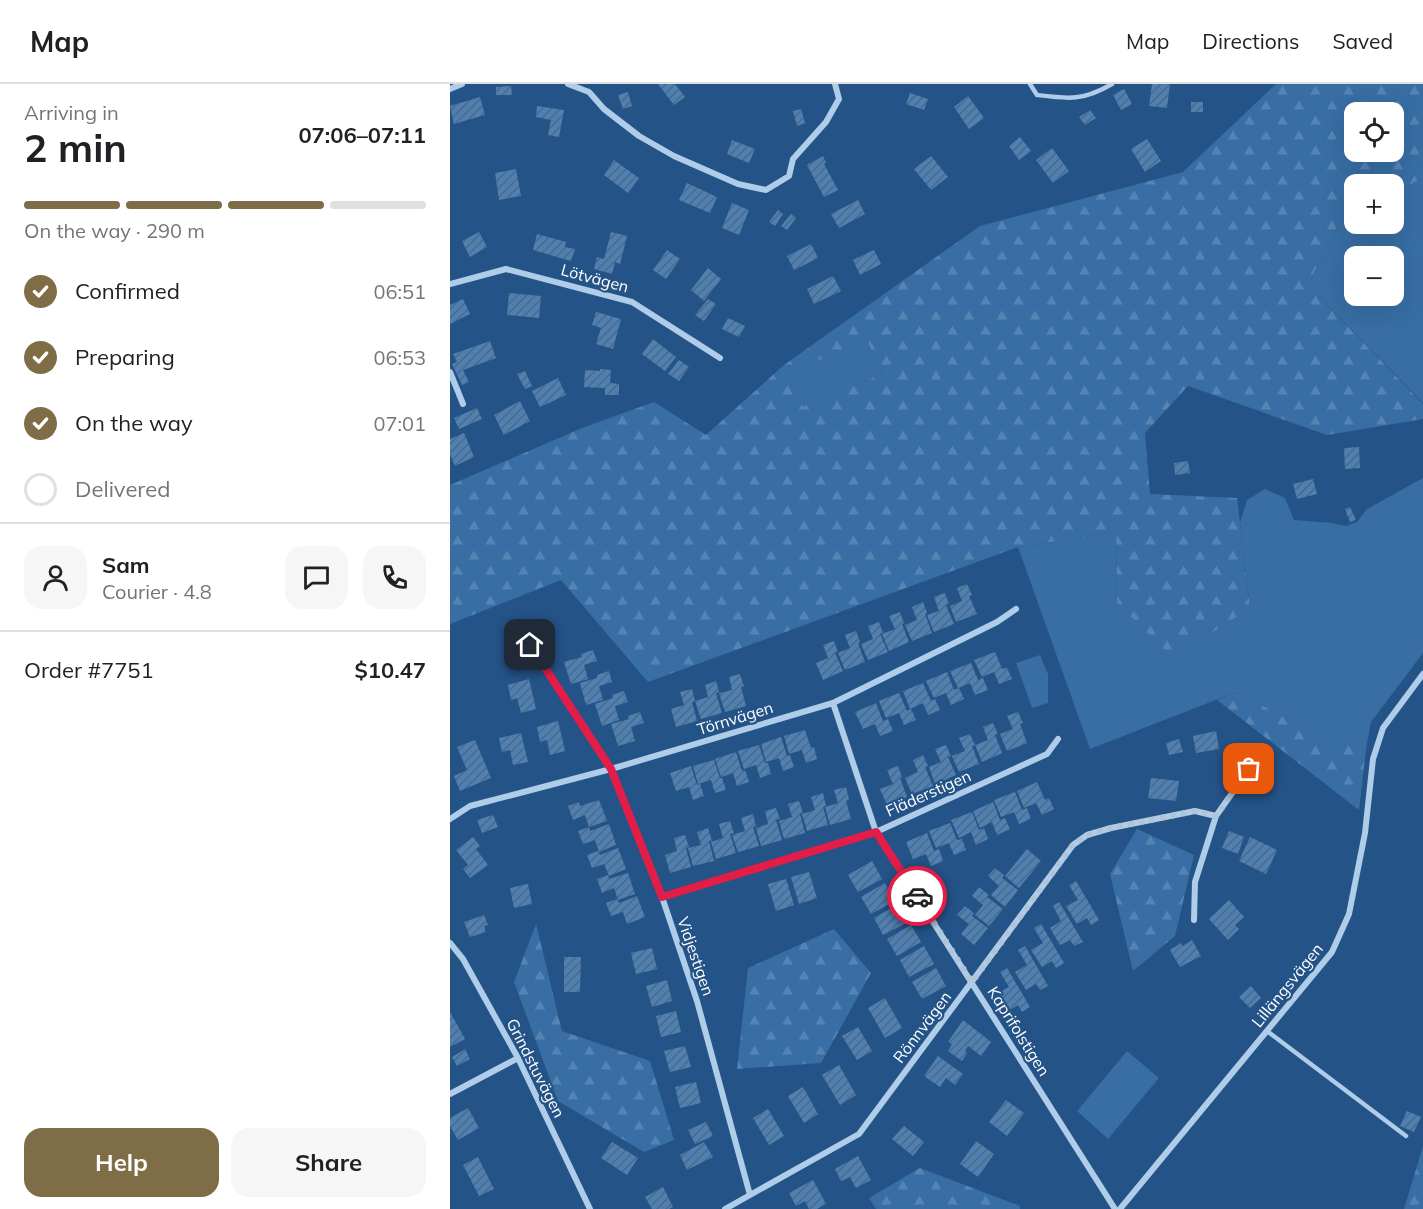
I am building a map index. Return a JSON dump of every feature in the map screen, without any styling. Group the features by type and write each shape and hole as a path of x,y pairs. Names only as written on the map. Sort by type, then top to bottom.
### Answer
{"street":[{"path":"450,89 462,84"},
{"path":"568,84 589,92 604,109 639,136 662,150 738,184 766,190 789,176 793,159 826,122 839,99 834,84"},
{"path":"589,84 589,92"},
{"name":"Lötvägen","path":"450,284 506,269 632,302 720,358"},
{"path":"450,372 463,404"},
{"name":"Törnvägen","path":"450,819 470,806 611,769 833,703 997,622 1016,609"},
{"name":"Vidjestigen","path":"530,645 611,769 662,897 698,1001 750,1195"},
{"name":"Lillängsvägen","path":"1118,1209 1332,952 1349,914 1365,833 1373,759 1383,728 1423,674"},
{"name":"Kaprifolstigen","path":"833,703 876,832 1118,1209"},
{"name":"Fläderstigen","path":"662,897 876,832 1047,754 1058,739"},
{"path":"1194,921 1195,882 1216,816 1259,755"},
{"name":"Rönnvägen","path":"725,1209 859,1134 1073,845 1087,835 1111,828 1195,811 1216,816"},
{"name":"Grindstuvägen","path":"450,943 463,959 518,1058 590,1209"},
{"path":"450,1094 518,1058"}],"lane":[{"path":"1030,84 1037,95 1072,99 1100,91 1112,84"},
{"path":"1267,1031 1406,1136"}],"green space":[{"path":"1276,84 1423,84 1423,178 1404,188 1404,174 1344,174 1344,219 1340,221 1308,285 1423,404 1423,419 1327,435 1188,386 1145,433 1150,494 1237,498 1250,608 1173,658 1117,603 1116,532 1018,547 648,682 561,580 450,624 450,485 582,428 654,402 706,435 784,365 980,226 1183,172","holes":["867,340 882,374 803,407 788,373"]},
{"path":"1423,178 1423,403 1308,285 1340,221 1344,219 1344,234 1404,234 1404,188"},
{"path":"867,339 882,374 803,408 788,373"},
{"path":"1423,478 1423,653 1371,722 1366,749 1333,742 1236,692 1090,749 1018,547 1116,532 1117,603 1250,608 1240,523 1247,500 1265,489 1285,498 1294,520 1346,526 1357,522 1367,509"},
{"path":"1040,655 1048,674 1048,703 1032,708 1016,663"},
{"path":"1236,692 1333,742 1366,749 1359,810 1217,700"},
{"path":"1137,829 1194,855 1175,936 1133,971 1110,874"},
{"path":"536,924 562,1031 650,1061 674,1140 644,1152 558,1101 514,982"},
{"path":"834,929 871,973 821,1063 737,1069 748,968"},
{"path":"1127,1051 1159,1078 1108,1139 1077,1111"},
{"path":"1423,1146 1423,1209 1404,1209"},
{"path":"920,1168 1020,1206 1020,1209 876,1209 869,1198"}],"building":[{"path":"658,84 675,84 685,97 674,105"},
{"path":"1152,84 1170,84 1167,108 1149,106"},
{"path":"511,86 512,95 496,95 496,87"},
{"path":"1124,89 1132,104 1121,110 1113,95"},
{"path":"628,92 632,106 623,109 618,95"},
{"path":"910,93 928,99 924,110 906,104"},
{"path":"968,96 984,118 969,129 954,107"},
{"path":"480,97 485,115 454,124 450,106"},
{"path":"1191,102 1203,102 1203,112 1191,112"},
{"path":"537,106 564,110 559,137 548,135 551,120 536,117"},
{"path":"801,109 805,123 797,126 793,111"},
{"path":"1090,110 1096,118 1085,125 1079,117"},
{"path":"1020,137 1031,151 1019,160 1009,146"},
{"path":"1147,139 1161,161 1145,172 1131,149"},
{"path":"732,140 755,149 749,163 727,154"},
{"path":"1052,148 1069,171 1053,183 1036,160"},
{"path":"823,156 826,162 824,164 838,190 824,197 807,165"},
{"path":"931,156 948,177 931,190 914,169"},
{"path":"614,160 639,178 628,193 604,175"},
{"path":"516,169 521,196 499,200 495,173"},
{"path":"687,183 717,197 710,213 679,200"},
{"path":"858,200 865,214 839,228 831,214"},
{"path":"732,203 749,210 739,235 722,228"},
{"path":"778,210 783,214 775,226 769,222"},
{"path":"791,214 796,218 787,230 781,226"},
{"path":"479,232 487,247 470,257 462,241"},
{"path":"611,232 627,236 620,264 615,262 612,274 594,269 597,257 604,259"},
{"path":"537,234 566,242 565,247 575,249 571,261 533,250"},
{"path":"811,244 818,258 794,270 787,256"},
{"path":"667,250 680,259 666,279 653,270"},
{"path":"874,250 881,264 860,275 853,260"},
{"path":"708,268 721,279 704,301 691,290"},
{"path":"833,276 841,291 814,304 807,289"},
{"path":"509,293 541,296 539,318 507,315"},
{"path":"463,299 470,314 450,324 450,305"},
{"path":"708,299 716,304 704,321 695,315"},
{"path":"596,312 621,319 613,349 596,344 601,328 592,325"},
{"path":"728,318 745,326 739,337 722,329"},
{"path":"653,339 676,357 665,371 642,354"},
{"path":"490,341 496,358 463,370 469,382 462,385 452,364 457,362 453,354"},
{"path":"679,360 689,367 679,381 668,374"},
{"path":"600,369 611,370 610,383 619,384 619,395 605,395 605,388 584,387 585,370 600,371"},
{"path":"525,371 532,386 525,389 517,374"},
{"path":"558,378 566,395 540,407 532,391"},
{"path":"520,401 530,421 504,435 494,415"},
{"path":"477,408 482,419 459,429 454,418"},
{"path":"464,433 474,457 455,466 450,454 450,439"},
{"path":"1359,447 1360,468 1345,469 1344,448"},
{"path":"1188,461 1190,473 1175,475 1174,463"},
{"path":"1313,479 1317,494 1297,499 1293,484"},
{"path":"1350,507 1356,520 1350,522 1345,509"},
{"path":"967,584 972,595 969,596 977,614 956,622 950,606 962,601 957,588"},
{"path":"945,593 949,604 946,605 954,624 934,632 927,615 939,611 934,597"},
{"path":"923,602 932,633 912,641 905,625 917,620 912,607"},
{"path":"900,612 909,642 889,651 882,634 895,629 889,616"},
{"path":"879,622 883,633 880,634 888,652 868,660 861,644 873,639 868,626"},
{"path":"856,631 865,662 845,670 838,653 850,648 845,635"},
{"path":"834,641 838,652 835,653 843,671 823,680 816,663 828,658 823,645"},
{"path":"593,650 597,661 584,665 588,679 571,684 564,662 582,657 581,654"},
{"path":"995,652 1002,669 1007,668 1012,679 999,684 994,672 982,677 974,660"},
{"path":"971,663 978,680 983,678 988,690 975,695 970,683 958,688 950,671"},
{"path":"609,671 612,682 599,686 603,700 586,705 580,683 597,678 597,675"},
{"path":"947,672 954,690 959,688 964,699 951,705 946,693 934,698 926,681"},
{"path":"740,674 746,706 725,712 719,693 732,690 729,677"},
{"path":"529,679 536,709 521,713 517,698 511,700 508,685"},
{"path":"716,681 719,692 716,693 722,713 701,719 695,701 708,697 705,685"},
{"path":"923,683 931,701 935,699 940,710 928,715 923,703 910,709 903,691"},
{"path":"692,689 695,701 692,702 697,721 676,727 671,709 684,705 680,692"},
{"path":"624,691 628,702 615,706 619,720 602,726 595,704 613,698 612,695"},
{"path":"899,693 907,711 911,709 916,720 904,725 899,713 886,718 879,701"},
{"path":"876,703 883,721 888,719 893,731 880,736 875,724 863,729 855,712"},
{"path":"640,712 644,723 631,727 635,741 618,746 611,724 629,719 628,716"},
{"path":"1018,712 1027,743 1007,751 1000,734 1013,729 1007,716"},
{"path":"558,721 565,751 550,755 547,740 540,742 537,727"},
{"path":"993,723 1002,753 982,762 975,745 988,740 983,727"},
{"path":"805,730 811,748 814,747 817,759 806,763 802,750 789,754 784,736"},
{"path":"1216,731 1219,749 1196,753 1193,736"},
{"path":"521,733 528,762 513,765 510,750 502,752 499,738"},
{"path":"970,734 979,764 959,772 952,756 965,751 959,738"},
{"path":"781,737 787,756 790,755 794,767 783,771 779,758 766,762 761,744"},
{"path":"1179,739 1183,752 1169,755 1166,743"},
{"path":"475,740 491,778 460,791 454,776 467,770 457,747"},
{"path":"759,745 771,774 760,778 756,765 744,769 738,751"},
{"path":"946,745 951,756 948,757 956,775 935,784 929,767 941,762 935,749"},
{"path":"736,752 742,771 745,770 749,782 737,786 733,773 721,777 715,759"},
{"path":"923,755 933,786 912,794 905,778 918,772 913,760"},
{"path":"714,760 726,790 715,793 711,780 698,784 693,766"},
{"path":"691,766 697,785 700,784 704,796 693,800 689,787 676,791 670,773"},
{"path":"898,766 907,797 887,805 880,789 893,784 887,770"},
{"path":"1151,778 1179,781 1176,801 1148,798"},
{"path":"1037,782 1045,800 1049,798 1054,809 1042,815 1036,803 1024,808 1017,791"},
{"path":"846,787 849,799 846,801 851,819 830,825 825,807 838,803 834,790"},
{"path":"1015,792 1022,810 1027,808 1031,819 1019,824 1014,812 1001,817 994,800"},
{"path":"823,793 826,806 823,807 828,825 807,831 802,814 815,810 811,797"},
{"path":"599,800 607,821 589,827 585,815 573,820 568,806 579,802 580,806"},
{"path":"799,801 805,833 784,839 779,821 792,817 788,804"},
{"path":"993,802 1000,820 1005,818 1010,829 997,835 992,822 980,828 973,811"},
{"path":"776,808 780,819 776,820 782,840 761,846 756,828 768,824 765,811"},
{"path":"972,812 979,830 984,828 988,839 976,845 971,832 959,838 951,820"},
{"path":"753,814 756,826 753,827 759,846 738,852 732,835 745,831 741,818"},
{"path":"493,815 498,827 482,833 477,820"},
{"path":"730,821 734,833 730,834 736,853 716,859 711,842 723,838 719,824"},
{"path":"950,823 957,840 962,839 966,850 954,855 949,843 936,848 929,831"},
{"path":"609,824 616,845 599,852 595,840 583,844 578,831 589,827 590,831"},
{"path":"708,828 714,861 693,866 688,848 701,845 697,832"},
{"path":"1229,831 1244,837 1238,854 1222,848"},
{"path":"927,833 934,851 939,849 943,861 931,866 926,854 913,859 906,842"},
{"path":"685,835 691,867 670,873 665,855 677,851 674,838"},
{"path":"473,837 480,846 476,849 488,865 470,878 463,869 468,865 456,850"},
{"path":"1250,837 1277,850 1266,874 1239,861"},
{"path":"618,848 626,869 609,876 604,864 592,868 587,855 598,851 600,855"},
{"path":"1027,849 1041,861 1019,888 1005,876"},
{"path":"872,861 882,879 858,892 848,875"},
{"path":"995,868 1004,875 1002,878 1018,890 1005,907 991,895 999,886 988,876"},
{"path":"809,872 817,898 799,904 791,877"},
{"path":"628,873 635,894 618,900 614,888 602,893 597,879 608,875 609,879"},
{"path":"786,879 794,905 776,911 768,884"},
{"path":"1076,881 1099,920 1091,925 1087,918 1077,924 1066,906 1078,900 1069,885"},
{"path":"885,883 895,901 871,914 861,897"},
{"path":"528,884 532,904 514,908 510,888"},
{"path":"979,887 989,895 987,897 1003,909 989,926 975,915 983,905 972,896"},
{"path":"637,896 645,917 627,924 623,912 611,916 606,903 617,899 619,903"},
{"path":"1229,900 1244,917 1235,925 1239,929 1228,940 1209,919"},
{"path":"1059,902 1083,942 1074,946 1070,940 1060,945 1050,928 1061,921 1053,906"},
{"path":"898,904 908,922 883,935 874,918"},
{"path":"965,906 974,913 972,916 988,928 974,945 961,934 969,924 957,915"},
{"path":"484,915 488,925 484,926 486,932 470,937 464,922"},
{"path":"1041,924 1064,963 1056,968 1052,961 1042,967 1031,950 1043,943 1034,928"},
{"path":"911,925 921,942 897,956 887,939"},
{"path":"1192,940 1201,956 1180,967 1170,950 1181,943 1183,946"},
{"path":"924,946 934,964 909,977 900,960"},
{"path":"1025,946 1048,986 1040,990 1036,984 1026,990 1015,972 1027,965 1018,950"},
{"path":"652,948 657,969 636,974 631,953"},
{"path":"564,957 581,957 580,992 564,992"},
{"path":"936,968 946,986 922,999 912,982"},
{"path":"1007,968 1030,1007 1022,1012 1018,1005 1008,1011 998,993 1009,987 1000,972"},
{"path":"667,980 672,1001 652,1007 646,986"},
{"path":"1251,986 1261,998 1250,1008 1239,997"},
{"path":"885,998 902,1028 885,1038 868,1008"},
{"path":"676,1011 681,1032 661,1037 656,1016"},
{"path":"450,1012 465,1039 450,1047"},
{"path":"963,1020 991,1042 981,1056 968,1046 962,1061 948,1051 952,1044 948,1042"},
{"path":"858,1027 872,1051 857,1060 842,1036"},
{"path":"685,1046 691,1067 670,1072 664,1051"},
{"path":"465,1049 470,1059 457,1066 452,1057"},
{"path":"938,1056 963,1074 955,1085 946,1078 940,1087 924,1076"},
{"path":"839,1065 856,1095 840,1105 822,1075"},
{"path":"696,1082 701,1103 680,1108 675,1087"},
{"path":"803,1087 818,1114 804,1123 788,1096"},
{"path":"1006,1100 1024,1113 1007,1136 989,1122"},
{"path":"468,1108 479,1128 458,1140 450,1126 450,1118"},
{"path":"768,1109 784,1136 769,1145 753,1118"},
{"path":"1407,1111 1421,1117 1414,1132 1400,1126"},
{"path":"706,1122 713,1136 695,1144 688,1130"},
{"path":"904,1126 924,1142 913,1156 892,1139"},
{"path":"976,1141 994,1154 978,1177 960,1164"},
{"path":"612,1142 638,1158 627,1175 601,1158"},
{"path":"704,1142 713,1157 687,1170 680,1155"},
{"path":"858,1156 871,1180 856,1188 850,1177 841,1181 835,1169"},
{"path":"478,1157 494,1189 479,1196 463,1165"},
{"path":"813,1180 826,1204 817,1209 809,1209 805,1201 796,1206 789,1193"},
{"path":"663,1187 673,1207 652,1209 645,1197"}],"way so far":[{"path":"917,896 972,982 1073,845 1087,835 1111,828 1195,811 1216,816 1249,769"}],"route":[{"path":"530,645 611,769 662,897 876,832 917,896"}]}
